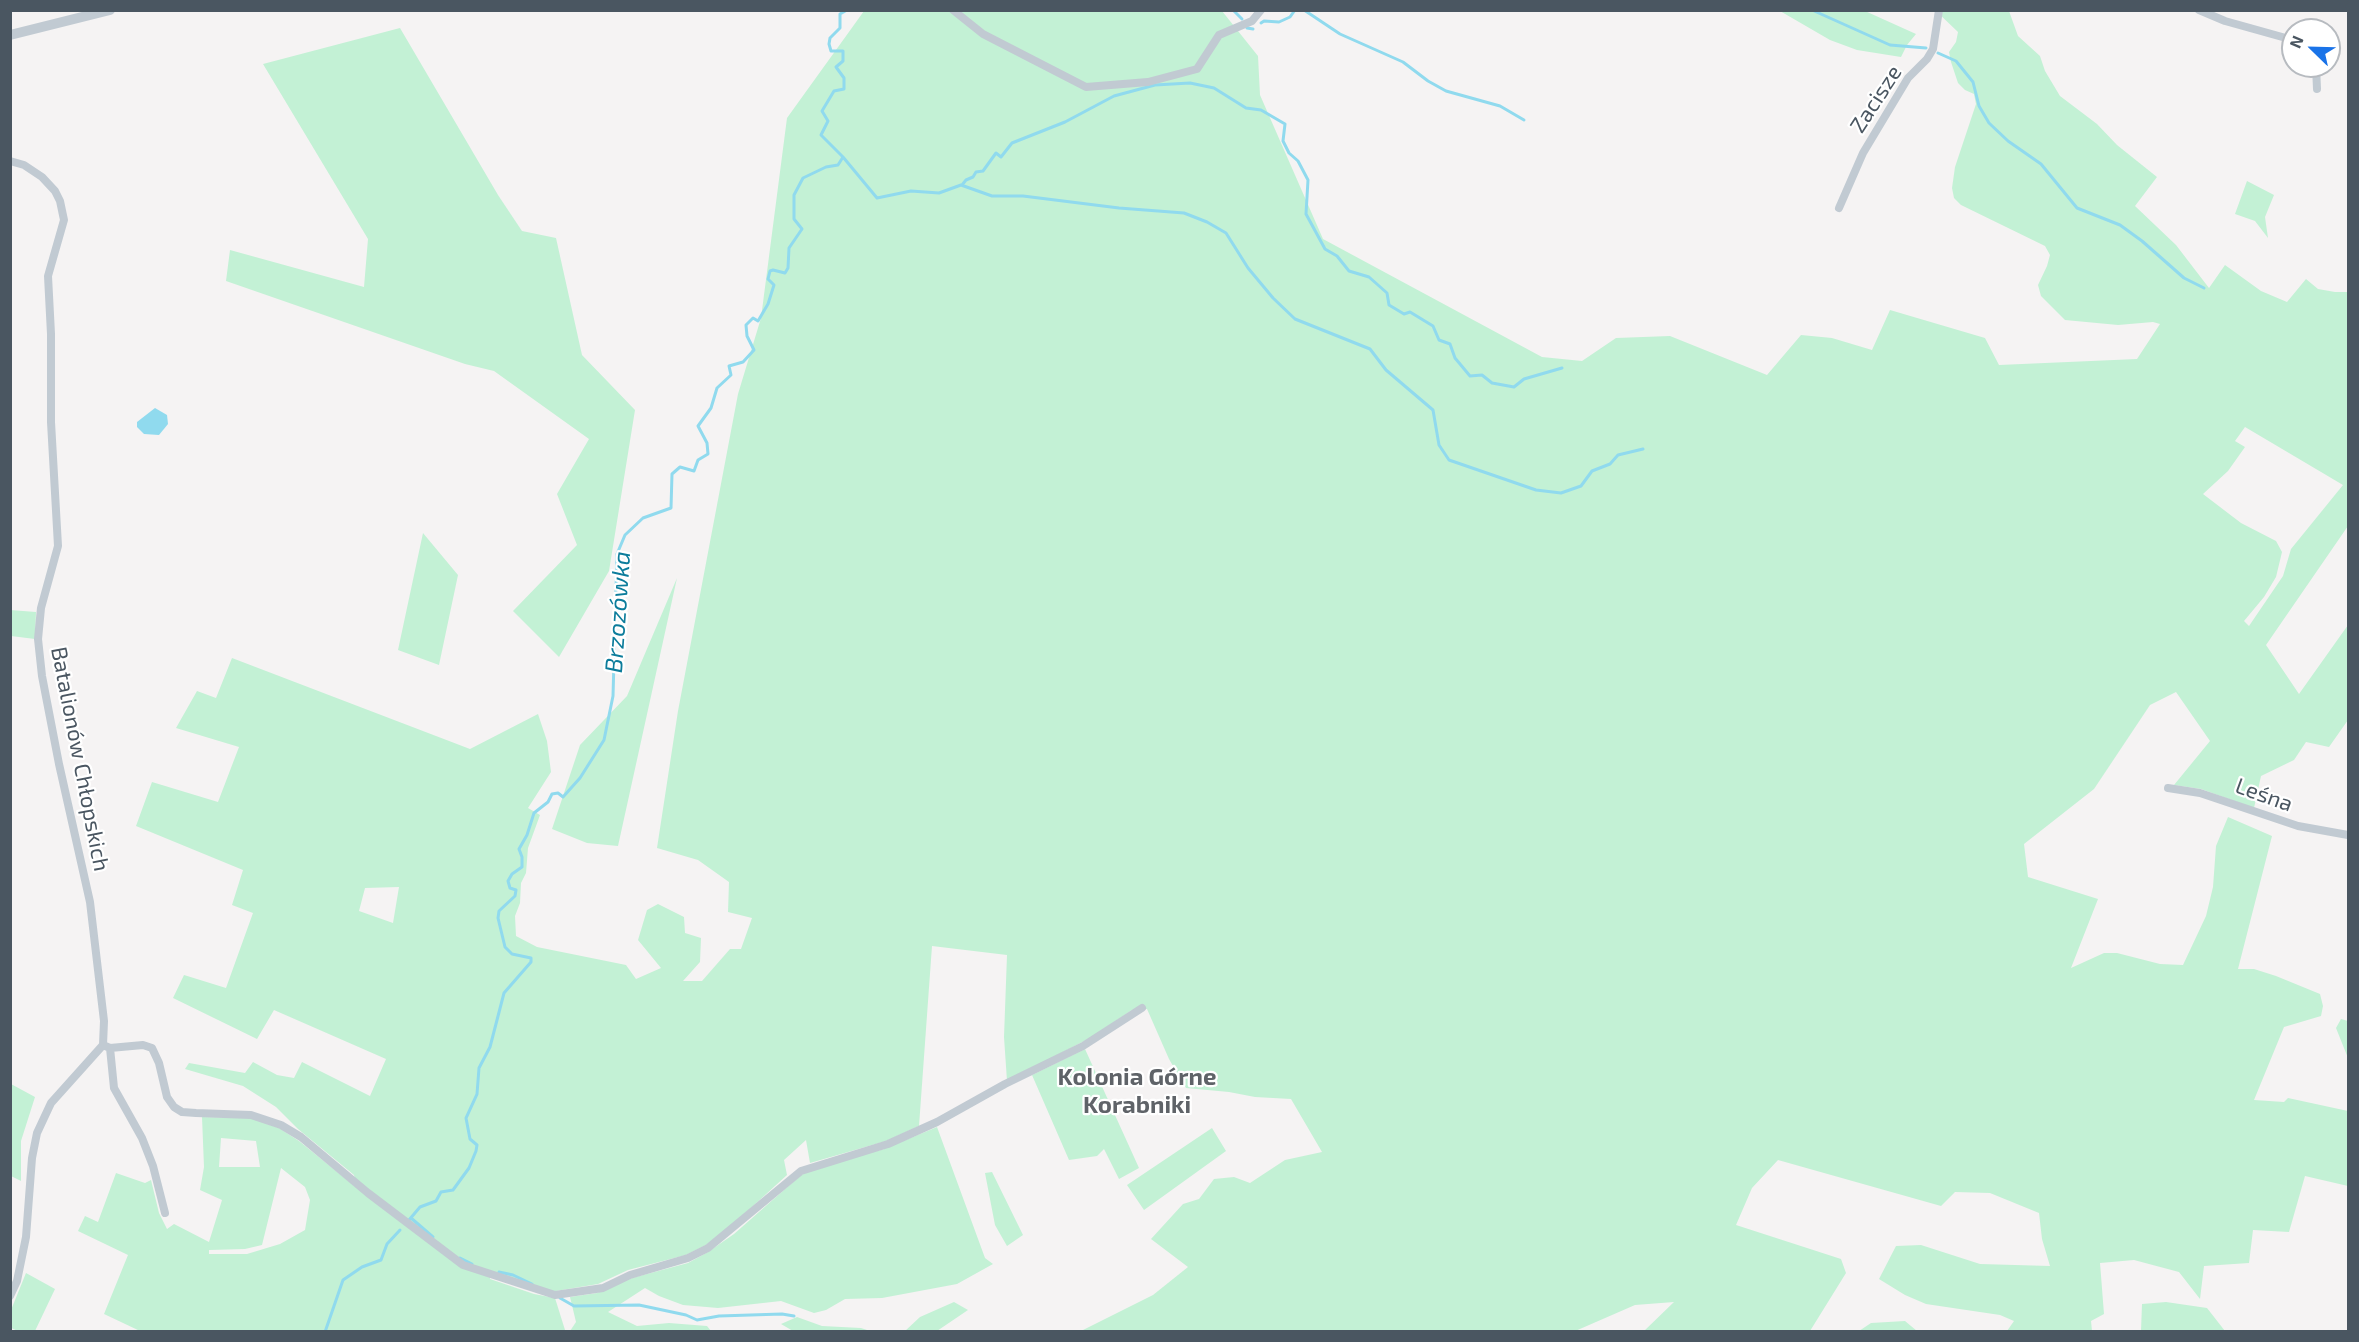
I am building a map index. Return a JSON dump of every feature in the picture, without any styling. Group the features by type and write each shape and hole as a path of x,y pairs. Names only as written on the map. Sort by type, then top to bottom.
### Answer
{"street":[{"path":"10,35 110,10"},
{"path":"953,10 983,34 1086,87 1148,82 1197,69 1219,35 1252,21 1262,10"},
{"name":"Zacisze","path":"1839,208 1863,153 1908,78 1927,59 1933,49 1939,10"},
{"path":"2199,10 2226,21 2281,37"},
{"path":"2317,78 2317,89"},
{"name":"Batalionów Chłopskich","path":"10,161 24,165 42,177 54,190 60,201 64,220 48,276 51,334 51,422 58,546 44,598 38,639 42,676 59,764 90,902 106,1046 114,1088 142,1138 153,1166 165,1214"},
{"name":"Leśna","path":"2168,788 2200,793 2298,826 2349,835"},
{"path":"10,1296 17,1281 26,1236 32,1158 37,1132 51,1103 106,1046 152,1048 159,1063 167,1097 174,1107 182,1112 251,1115 281,1125 302,1137 368,1192 463,1265 555,1295 603,1288 630,1275 688,1258 708,1248 801,1171 888,1144 937,1122 1005,1084 1083,1046 1142,1008"}],"green space":[{"path":"864,11 1222,11 1258,56 1260,95 1323,239 1542,357 1582,361 1616,338 1670,336 1767,375 1801,335 1832,338 1872,350 1890,310 1985,338 1999,365 2137,359 2160,324 2153,322 2118,325 2065,320 2041,296 2038,285 2050,255 2045,246 1961,205 1954,198 1952,188 1955,167 1976,104 1974,94 1965,90 1958,83 1951,62 1949,52 1956,42 1958,32 1936,11 2009,11 2018,36 2040,56 2045,71 2060,96 2097,124 2117,145 2157,177 2135,206 2176,245 2209,288 2225,265 2261,291 2287,302 2306,279 2318,289 2348,292 2348,526 2266,645 2299,694 2348,625 2348,720 2329,747 2306,742 2294,760 2261,776 2254,808 2201,789 2174,785 2210,741 2176,692 2150,705 2094,789 2024,844 2028,877 2098,899 2071,968 2104,953 2117,953 2160,964 2183,965 2206,916 2213,887 2216,846 2228,817 2272,836 2238,969 2254,969 2320,994 2323,1006 2321,1016 2284,1027 2254,1100 2284,1102 2288,1098 2348,1111 2348,1186 2305,1176 2289,1232 2253,1230 2249,1263 2204,1266 2200,1299 2179,1272 2134,1260 2100,1263 2104,1314 2091,1321 2092,1331 2007,1331 2014,1321 2000,1315 1926,1304 1905,1295 1879,1279 1896,1246 1921,1245 1980,1264 2050,1266 2042,1239 2039,1213 1990,1193 1955,1192 1941,1206 1778,1160 1752,1188 1736,1225 1841,1259 1846,1273 1810,1331 1644,1331 1674,1302 1635,1305 1573,1332 1081,1331 1153,1295 1188,1267 1151,1239 1183,1204 1199,1199 1214,1179 1234,1177 1250,1183 1285,1160 1322,1152 1291,1099 1186,1088 1169,1059 1147,1009 1132,1010 1090,1038 1007,1081 1004,1037 1007,955 932,946 919,1126 886,1141 810,1163 806,1140 784,1160 787,1175 729,1228 706,1245 686,1255 628,1270 598,1284 550,1292 491,1272 490,1279 534,1294 555,1298 565,1330 140,1331 104,1314 128,1255 78,1231 85,1216 98,1222 116,1173 145,1183 151,1180 159,1213 167,1229 174,1224 209,1242 222,1200 200,1190 204,1167 202,1117 250,1118 279,1128 299,1141 357,1188 354,1175 298,1129 276,1107 243,1086 185,1069 189,1063 245,1073 253,1062 277,1075 294,1078 302,1062 370,1096 386,1059 274,1010 257,1039 173,998 184,975 226,988 253,913 232,905 243,870 136,826 152,782 218,802 239,747 176,728 197,691 216,698 232,658 470,749 538,714 547,741 551,772 528,808 540,815 528,848 526,873 521,883 520,903 515,916 516,936 537,947 626,965 636,979 661,968 638,940 647,910 658,904 684,917 685,933 701,938 700,962 683,981 702,981 730,949 741,949 752,918 728,912 729,882 698,860 657,848 678,711 738,394 761,318 787,118","holes":["2245,427 2343,485 2291,549 2283,576 2249,626 2244,621 2264,597 2276,577 2282,552 2276,541 2241,523 2203,494 2228,471 2245,447 2235,441","399,887 393,923 359,911 365,888","221,1138 256,1141 260,1167 219,1167","281,1168 305,1187 310,1200 305,1230 280,1244 247,1254 209,1254 209,1250 245,1249 262,1245"]},
{"path":"1780,11 1865,11 1916,34 1901,57 1857,50 1830,40"},
{"path":"400,28 498,195 522,231 556,238 582,355 635,410 609,571 559,657 513,611 577,545 557,494 589,439 494,371 465,364 226,281 230,250 364,287 368,239 263,64"},
{"path":"2247,181 2274,195 2265,217 2268,238 2255,221 2235,214"},
{"path":"423,533 458,575 439,665 398,650"},
{"path":"677,578 618,846 587,843 552,829 580,745 627,696"},
{"path":"10,610 36,612 35,639 11,636"},
{"path":"2341,1019 2348,1021 2348,1058 2336,1028"},
{"path":"1085,1049 1139,1168 1119,1179 1104,1149 1097,1156 1069,1160 1032,1075"},
{"path":"11,1084 35,1097 21,1141 21,1181 11,1176"},
{"path":"937,1127 985,1258 993,1264 957,1284 882,1298 845,1299 826,1310 814,1313 781,1301 718,1308 683,1305 645,1288 608,1312 637,1326 669,1323 707,1326 711,1331 570,1331 576,1322 570,1297 597,1293 632,1278 688,1263 734,1234 801,1175 817,1168 884,1149"},
{"path":"1212,1128 1226,1151 1144,1210 1127,1185"},
{"path":"992,1172 1023,1235 1007,1246 995,1225 985,1173"},
{"path":"26,1273 55,1289 35,1331 18,1331 11,1328 11,1310"},
{"path":"954,1302 968,1310 937,1331 905,1331 920,1317"},
{"path":"2166,1302 2207,1308 2225,1331 2141,1331 2142,1304"},
{"path":"797,1317 822,1326 861,1328 870,1331 793,1331 781,1324"},
{"path":"1905,1321 1917,1331 1859,1331 1871,1323"}],"water":[{"path":"155,408 167,415 168,424 159,435 144,434 137,427 137,422"}],"waterway":[{"name":"Brzozówka","path":"409,1220 420,1207 436,1201 441,1192 453,1190 469,1168 476,1151 477,1145 470,1139 466,1118 477,1094 479,1068 490,1047 504,993 531,962 531,958 512,954 505,947 498,918 499,911 515,896 516,890 510,888 508,881 512,874 522,867 519,849 527,835 534,813 548,802 552,794 558,793 563,797 580,778 604,740 613,696 617,554 625,535 643,518 671,508 672,474 680,467 694,471 698,460 708,454 707,443 698,426 711,408 717,388 731,375 729,366 743,362 754,350 747,336 746,325 753,318 758,321 768,304 774,285 768,279 770,271 785,273 788,268 789,248 802,229 794,219 794,195 803,178 826,167 838,165 843,157 821,135 828,121 822,111 834,91 844,89 844,78 836,67 843,61 843,51 831,51 829,44 830,38 840,28 840,14 847,10"},
{"path":"1233,10 1242,19"},
{"path":"1261,23 1264,21 1279,22 1290,17 1295,10"},
{"path":"1304,10 1340,34 1403,62 1446,91 1500,106 1524,120"},
{"path":"1812,10 1890,45 1926,48"},
{"path":"1247,28 1253,29"},
{"path":"1938,53 1956,61 1973,82 1979,106 1989,123 2008,141 2041,164 2077,208 2120,225 2184,278 2204,288"},
{"path":"962,185 976,172 983,171 996,153 1001,157 1012,143 1065,122 1114,96 1155,85 1190,83 1214,88 1246,108 1261,110 1285,124 1283,141 1289,153 1298,161 1308,180 1306,214 1325,249 1337,256 1349,271 1369,277 1387,293 1389,305 1404,314 1410,312 1433,326 1439,340 1450,344 1455,358 1470,376 1482,375 1492,383 1514,387 1524,379 1562,368"},
{"path":"843,157 877,198 911,191 939,193 961,185 992,196 1023,196 1119,208 1184,213 1207,222 1226,233 1248,268 1273,298 1295,319 1370,349 1386,370 1433,410 1439,445 1449,460 1536,490 1561,493 1581,486 1592,471 1610,464 1618,455 1643,449"},
{"path":"411,1218 433,1237"},
{"name":"Brzozówka","path":"325,1332 343,1280 362,1267 381,1260 387,1244 400,1230"},
{"path":"460,1258 472,1264"},
{"path":"499,1272 513,1275 532,1284"},
{"path":"560,1298 574,1306 639,1305 686,1315 697,1320 719,1316 782,1314 794,1316"}],"district":[{"name":"Kolonia Górne Korabniki","path":"1137,1091"}]}
